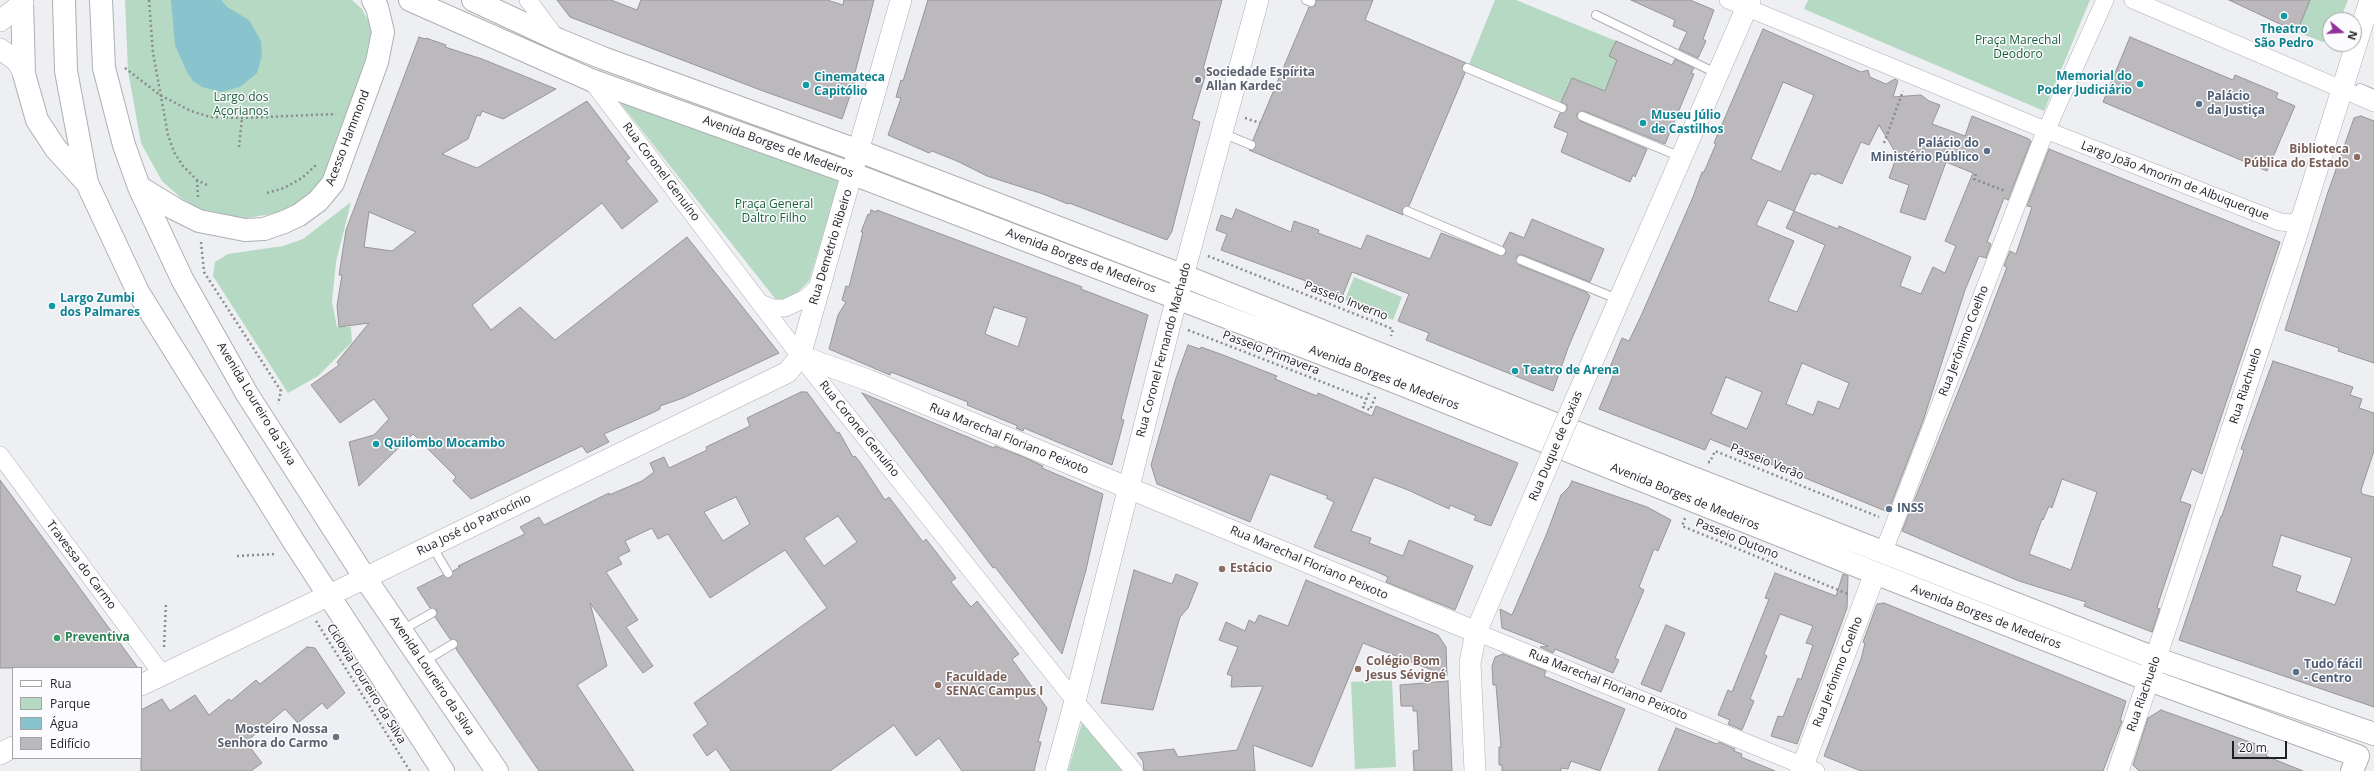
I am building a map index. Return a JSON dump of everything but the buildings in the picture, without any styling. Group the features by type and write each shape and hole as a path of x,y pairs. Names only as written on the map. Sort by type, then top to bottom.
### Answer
{"main road":[{"path":"64,0 66,71 87,183 138,292 329,596 443,771"},
{"name":"Avenida Loureiro da Silva","path":"101,0 104,68 124,145 139,187 182,279 247,394 272,434 365,578 497,771"},
{"name":"Acesso Hammond","path":"139,187 175,209 199,221 245,230 264,229 299,215 318,201 333,183 377,62 383,32 377,7 373,0"},
{"name":"Avenida Borges de Medeiros","path":"410,0 591,80 853,174 1383,377 2355,763"},
{"name":"Avenida Borges de Medeiros","path":"473,0 559,40 610,61 859,151 1184,276 1883,553 2157,658 2374,734"},
{"path":"23,2 24,74 37,120 45,134 87,183"}],"street":[{"path":"528,0 559,40"},
{"name":"Rua Demétrio Ribeiro","path":"800,356 819,286 853,174 901,0"},
{"name":"Rua Coronel Fernando Machado","path":"1056,771 1170,324 1258,0"},
{"path":"1742,3 2047,131 2105,0"},
{"path":"2133,0 2343,86 2374,104"},
{"name":"Rua Riachuelo","path":"2118,771 2157,658 2302,216 2370,0"},
{"path":"0,21 23,2"},
{"name":"Rua Duque de Caxias","path":"1475,771 1470,663 1476,632 1718,74 1742,3"},
{"path":"0,49 6,51 16,61 24,74"},
{"name":"Rua Coronel Genuíno","path":"591,80 763,304 800,356 1075,701 1134,771"},
{"name":"Largo João Amorim de Albuquerque","path":"2047,131 2280,222 2292,223 2302,216"},
{"name":"Rua Jerônimo Coelho","path":"1883,553 2047,131"},
{"path":"763,304 772,308 786,308 806,298 819,286"},
{"name":"Rua José do Patrocínio","path":"142,684 329,596 788,372 800,356"},
{"name":"Rua Marechal Floriano Peixoto","path":"800,356 868,380 1807,769"},
{"name":"Travessa do Carmo","path":"0,455 162,674"},
{"name":"Rua Jerônimo Coelho","path":"1807,769 1875,573"},
{"path":"0,754 12,748"}],"lane":[{"path":"1596,15 1718,74"},
{"path":"1467,68 1562,108"},
{"path":"2343,86 2374,94"},
{"path":"1582,116 1682,158"},
{"path":"1222,133 1251,145"},
{"path":"1407,211 1501,251"},
{"path":"1521,260 1620,300"},
{"path":"432,546 448,573"},
{"path":"401,630 432,612"},
{"path":"423,662 452,644"}],"path":[{"path":"149,0 152,53 163,116 174,152 191,175 207,185"},
{"path":"104,68 123,66 160,96 192,111 210,117 242,118 359,113"},
{"path":"1884,143 1902,91"},
{"path":"335,121 337,114"},
{"path":"239,147 242,118"},
{"path":"267,193 284,188 302,178 319,161"},
{"path":"1976,174 1974,179 2011,194"},
{"path":"199,221 204,272 281,391 272,434"},
{"name":"Passeio Inverno","path":"1191,250 1393,329 1390,338 1397,341"},
{"name":"Passeio Primavera","path":"1170,324 1366,399 1363,407 1370,410 1383,377"},
{"name":"Passeio Verão","path":"1702,460 1710,462 1715,451 1894,523"},
{"name":"Passeio Outono","path":"1678,514 1686,517 1682,526 1865,600"},
{"path":"237,556 275,554"},
{"path":"162,674 166,603"},
{"name":"Ciclovia Loureiro da Silva","path":"307,606 410,771"}],"green space":[{"name":"Largo dos Açorianos","path":"125,0 352,0 362,9 371,26 374,42 323,180 314,194 296,206 278,213 239,219 203,211 181,198 162,181 141,143 128,71"},
{"path":"1495,0 1516,0 1616,41 1610,56 1633,66 1611,76 1605,91 1572,78 1561,102 1469,64"},
{"name":"Praça Marechal Deodoro","path":"1808,0 2090,0 2044,111 1804,9"},
{"path":"2310,0 2348,0 2343,12 2322,12 2322,42 2297,32"},
{"name":"Praça General Daltro Filho","path":"617,99 840,179 809,281 790,300 777,301"},
{"path":"351,202 336,262 332,302 337,327 351,327 352,342 318,376 288,393 213,276 215,262 228,254 283,246 303,239"},
{"path":"1354,277 1402,297 1393,320 1345,300"},
{"path":"1392,680 1396,767 1355,769 1351,682"},
{"path":"1082,722 1125,771 1068,771"}],"water":[{"path":"171,0 221,0 227,7 249,20 261,41 262,55 257,73 240,87 221,92 202,87 193,81 186,70 175,45"}],"place":[{"name":"Theatro São Pedro","path":"2284,16"},
{"name":"Sociedade Espírita Allan Kardec","path":"1198,80"},
{"name":"Memorial do Poder Judiciário","path":"2140,84"},
{"name":"Cinemateca Capitólio","path":"806,85"},
{"name":"Palácio da Justiça","path":"2199,104"},
{"name":"Museu Júlio de Castilhos","path":"1643,123"},
{"name":"Palácio do Ministério Público","path":"1987,151"},
{"name":"Biblioteca Pública do Estado","path":"2357,157"},
{"name":"Largo Zumbi dos Palmares","path":"52,306"},
{"name":"Teatro de Arena","path":"1515,371"},
{"name":"Quilombo Mocambo","path":"376,444"},
{"name":"INSS","path":"1889,509"},
{"name":"Estácio","path":"1222,569"},
{"name":"Preventiva","path":"57,638"},
{"name":"Colégio Bom Jesus Sévigné","path":"1358,669"},
{"name":"Tudo fácil - Centro","path":"2296,672"},
{"name":"Faculdade SENAC Campus I","path":"938,685"},
{"name":"Mosteiro Nossa Senhora do Carmo","path":"336,737"}]}
